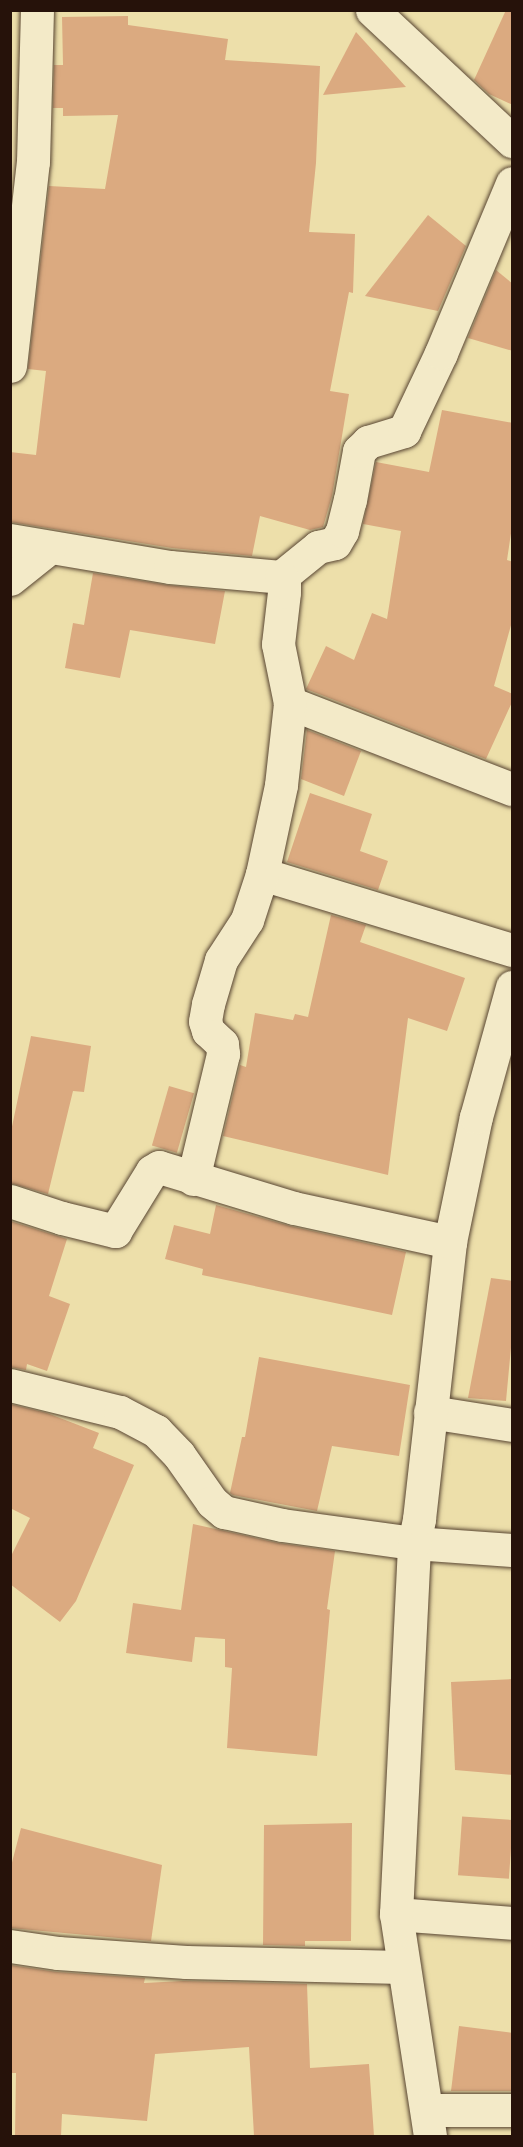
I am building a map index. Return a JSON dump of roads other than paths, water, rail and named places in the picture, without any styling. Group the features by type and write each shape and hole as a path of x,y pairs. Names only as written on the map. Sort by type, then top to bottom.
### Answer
{"street":[{"path":"10,366 33,162 37,10"},
{"path":"372,10 513,141"},
{"path":"10,540 170,567 281,577 318,547 335,543 339,538 350,500 359,451 368,442 404,431 441,353 513,183"},
{"path":"10,579 49,548"},
{"path":"193,1179 223,1053 222,1044 208,1031 205,1021 208,1004 221,960 247,920 262,874 275,821 290,703 278,645 284,592 284,582 281,577"},
{"path":"290,703 513,789"},
{"path":"262,874 513,950"},
{"path":"513,987 476,1117 450,1242 419,1519 414,1543 396,1914 402,1967 429,2123 513,2110"},
{"path":"10,1201 62,1218 115,1231 155,1168 294,1208 450,1242"},
{"path":"10,1385 120,1412 156,1431 179,1455 212,1502 224,1512 282,1525 414,1543 513,1550"},
{"path":"430,1412 513,1425"},
{"path":"396,1914 513,1923"},
{"path":"10,1946 58,1953 186,1962 402,1967"}]}
